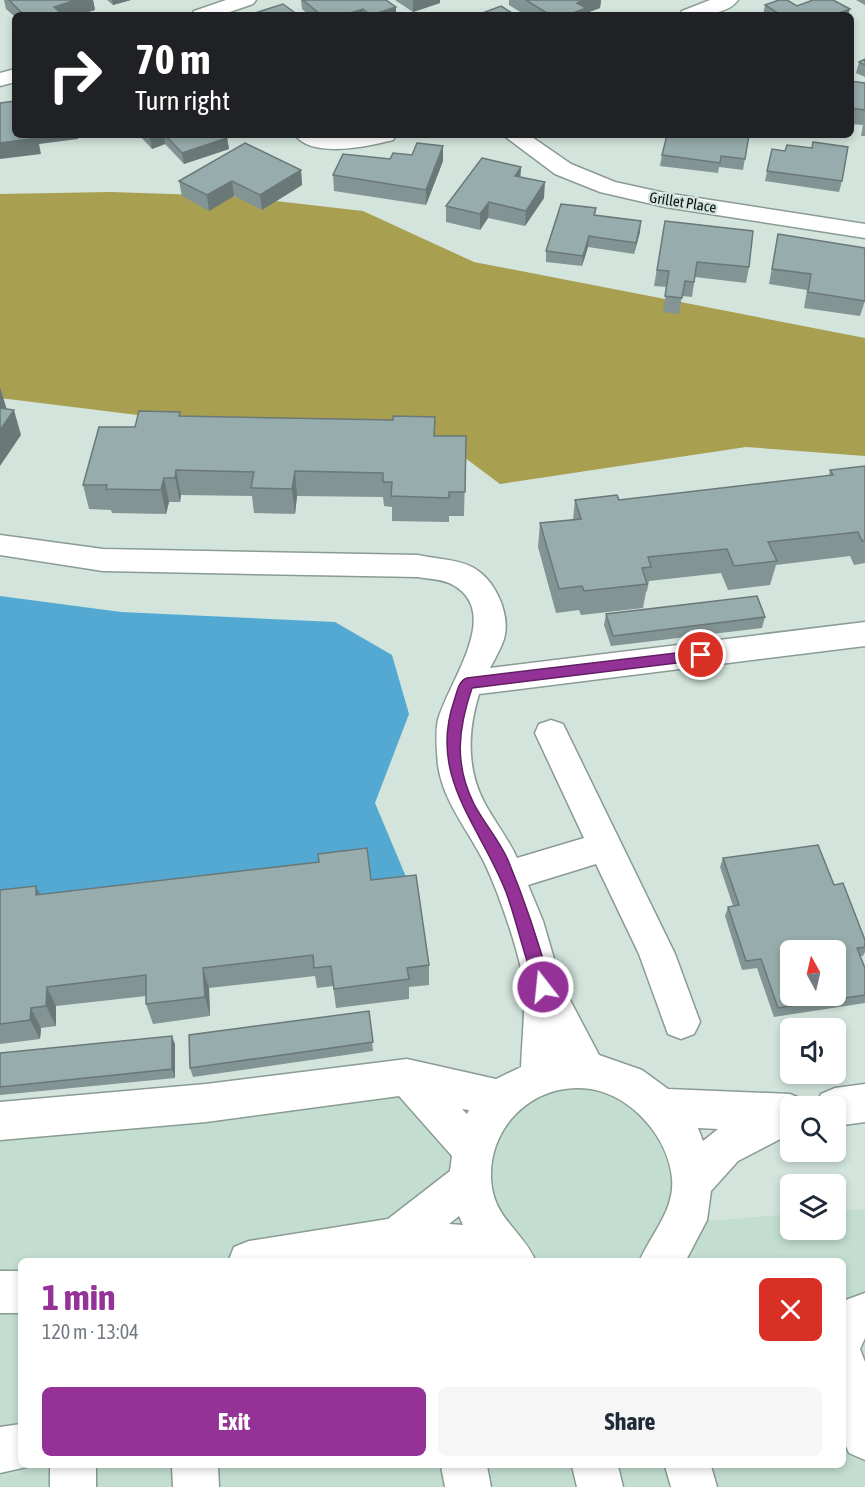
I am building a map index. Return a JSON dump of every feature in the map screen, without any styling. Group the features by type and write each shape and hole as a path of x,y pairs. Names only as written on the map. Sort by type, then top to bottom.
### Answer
{"street":[{"path":"210,12 246,0"},
{"path":"697,12 728,0"},
{"path":"319,138 336,142 363,141 374,138"},
{"name":"Grillet Place","path":"518,138 563,169 608,187 665,200 865,231"},
{"path":"0,545 103,560 418,566 462,575 479,590 490,614 489,638 467,684 454,722 455,768 468,805 500,858 525,921 543,987 587,1071"},
{"path":"467,684 865,634"},
{"path":"551,733 608,846 657,954 681,1022"},
{"path":"507,876 608,846"},
{"path":"540,1076 543,987"},
{"path":"508,1256 480,1218 472,1165 488,1114 501,1099 519,1085 540,1076 564,1071 587,1071 628,1082 662,1108 686,1146 694,1180 691,1213 677,1244 664,1258"},
{"path":"0,1121 206,1103 407,1077 501,1099"},
{"path":"407,1077 472,1165"},
{"path":"846,1106 865,1103"},
{"path":"662,1108 780,1113"},
{"path":"694,1180 724,1147 780,1118"},
{"path":"397,1239 472,1165"},
{"path":"275,1258 397,1239 508,1256"},
{"path":"0,1293 18,1292"},
{"path":"846,1326 855,1317 865,1315"},
{"path":"846,1372 865,1437"},
{"path":"0,1450 18,1447"},
{"path":"73,1468 73,1487"},
{"path":"195,1468 196,1487"},
{"path":"464,1468 468,1487"},
{"path":"595,1468 600,1487"},
{"path":"689,1468 694,1487"}],"shaded area":[{"path":"111,192 231,196 363,211 474,262 865,338 865,456 746,447 500,484 421,425 186,421 0,398 0,194"},
{"path":"636,1071 710,1221 780,1215 780,1240 846,1240 846,1210 865,1209 865,1487 0,1487 0,1130 527,1087"}],"water":[{"path":"0,596 121,612 335,622 392,655 409,714 375,803 409,884 0,917"}],"building":[{"path":"9,0 76,0 54,7 60,12 21,12"},
{"path":"303,0 386,0 396,7 380,12 367,12 363,9 353,12 317,12"},
{"path":"526,0 584,0 577,3 586,8 576,12 545,12"},
{"path":"779,0 787,0 797,6 813,0 833,0 850,9 842,12 776,12 765,5"},
{"path":"283,4 294,12 258,12"},
{"path":"501,6 510,12 485,12"},
{"path":"854,82 865,83 865,110 854,108"},
{"path":"12,101 12,138 37,138 0,143 0,103"},
{"path":"168,138 227,138 182,153"},
{"path":"666,138 748,138 745,159 721,156 720,163 662,155"},
{"path":"813,142 848,147 842,181 767,171 772,149 785,151 787,145 812,148"},
{"path":"245,143 301,170 260,195 232,181 207,195 179,181"},
{"path":"417,143 443,146 426,190 333,175 343,154 390,159 393,153 412,155"},
{"path":"482,158 521,167 515,176 545,182 526,211 489,202 480,214 446,206"},
{"path":"561,204 596,208 594,215 641,221 636,243 589,236 583,256 546,251"},
{"path":"665,221 753,231 749,267 697,262 694,282 685,281 682,298 665,296 669,271 657,270"},
{"path":"778,234 865,248 865,301 808,292 811,274 772,269"},
{"path":"0,408 14,410 0,430"},
{"path":"139,411 180,412 179,416 393,420 393,416 435,417 434,436 466,436 465,492 449,492 449,498 391,496 392,482 383,482 383,473 295,471 292,489 251,488 254,472 176,470 175,478 164,478 161,490 106,489 107,485 83,485 99,427 135,427"},
{"path":"865,466 865,540 862,541 858,532 768,542 777,561 734,566 727,549 648,557 651,567 642,568 647,584 584,591 582,586 559,589 540,523 581,519 575,500 617,495 619,500 833,475 830,470"},
{"path":"757,596 765,617 613,636 606,614"},
{"path":"818,845 834,885 843,883 865,940 865,947 857,948 865,968 865,995 846,998 846,940 780,940 780,1006 791,1006 778,1008 761,959 746,961 728,907 739,905 723,858"},
{"path":"367,848 371,880 416,875 429,965 407,968 409,979 334,989 331,966 314,968 313,955 203,968 205,997 146,1004 146,975 47,987 46,1006 31,1008 30,1020 0,1024 0,890 36,886 36,895 319,862 318,854"},
{"path":"369,1011 373,1042 190,1068 189,1035"},
{"path":"172,1036 172,1069 0,1087 0,1053"}],"route":[{"path":"543,987 525,921 500,858 468,805 455,768 454,722 467,684 701,655"}]}
